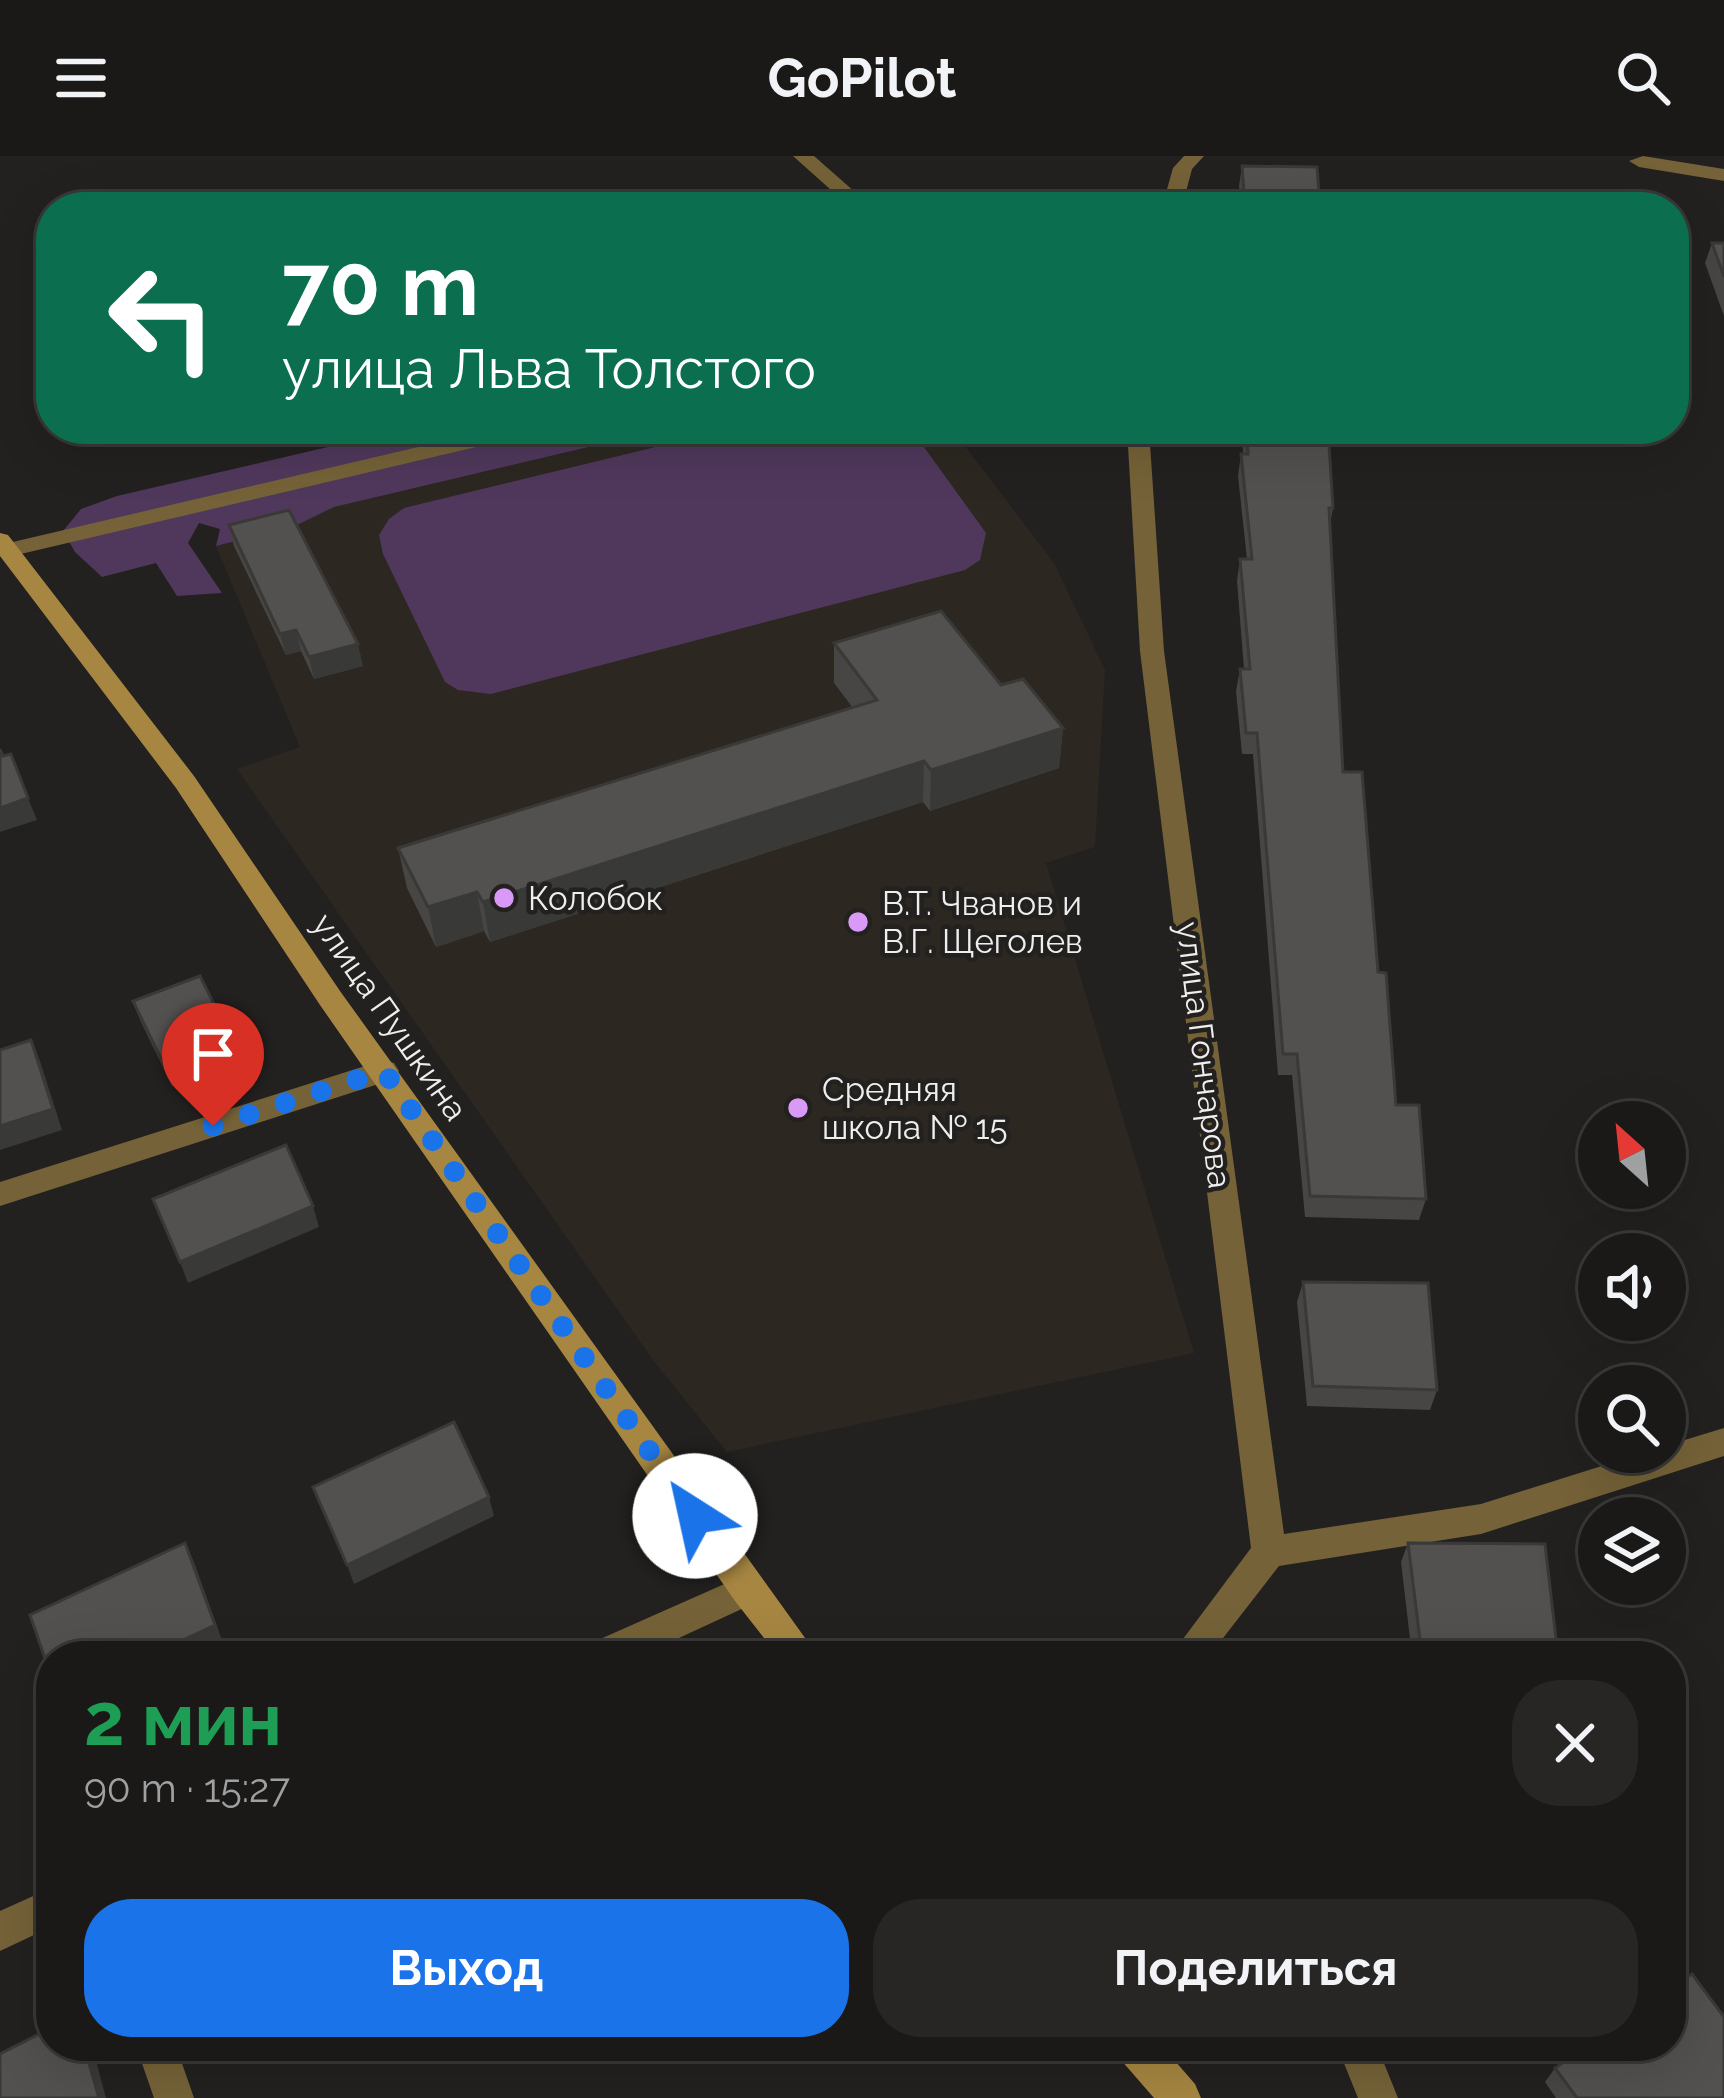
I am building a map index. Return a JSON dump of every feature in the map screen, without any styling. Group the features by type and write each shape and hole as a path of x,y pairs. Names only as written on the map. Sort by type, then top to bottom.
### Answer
{"street":[{"path":"803,156 845,192"},
{"path":"1177,192 1184,168 1194,156"},
{"path":"1640,161 1724,175"},
{"path":"4,545 457,444"},
{"name":"улица Гончарова","path":"1139,444 1152,651 1268,1552"},
{"name":"улица Пушкина","path":"4,545 185,782 747,1590 788,1641"},
{"path":"0,1194 384,1071"},
{"path":"1202,1641 1268,1552 1480,1520 1724,1442"},
{"path":"635,1641 747,1590"},
{"path":"0,1931 36,1914"},
{"path":"161,2061 173,2098"},
{"path":"1148,2061 1181,2098"},
{"path":"1363,2061 1378,2098"}],"shaded area":[{"path":"341,444 601,444 334,507 297,525 216,546 220,529 199,523 188,543 222,593 177,596 156,563 102,577 75,552 63,531 81,509 117,496"},
{"name":"Средняя школа № 15","path":"601,444 963,444 1054,563 1105,670 1095,847 1046,863 1194,1353 727,1452 653,1360 237,769 300,747 216,546 297,525 334,507"},
{"path":"668,444 922,444 986,533 980,560 965,570 491,694 458,690 445,682 383,554 379,535 404,508"}],"building":[{"path":"1242,166 1317,167 1319,192 1244,192"},
{"path":"1712,243 1724,243 1724,277"},
{"path":"1247,444 1329,444 1343,772 1362,772 1378,972 1386,973 1396,1105 1419,1105 1426,1199 1310,1196 1297,1054 1283,1054 1257,733 1246,733 1240,669 1250,669 1240,559 1252,559 1241,454 1248,454"},
{"path":"289,510 358,644 309,657 296,630 280,634 229,525"},
{"path":"941,611 1001,685 1023,679 1063,728 931,770 924,761 483,902 477,892 428,907 398,848 877,700 834,643"},
{"path":"0,749 3,756 11,754 28,798 0,808"},
{"path":"200,976 232,1040 164,1065 133,1001"},
{"path":"31,1040 53,1109 0,1126 0,1050"},
{"path":"286,1145 313,1206 180,1262 153,1199"},
{"path":"1303,1282 1428,1283 1437,1390 1313,1386"},
{"path":"454,1422 489,1497 347,1565 313,1487"},
{"path":"185,1543 215,1625 181,1641 39,1641 30,1615"},
{"path":"1408,1543 1545,1544 1556,1641 1420,1641"},
{"path":"1692,1974 1724,2017 1724,2098 1577,2098 1555,2068 1565,2061 1686,2061 1686,1978"},
{"path":"36,2036 36,2061 88,2061 99,2098 0,2098 0,2054"}],"place":[{"name":"Колобок","path":"504,898"},
{"name":"В.Т. Чванов и В.Г. Щеголев","path":"858,922"},
{"name":"Средняя школа № 15","path":"798,1108"}],"route":[{"path":"213,1126 384,1071 695,1516"}]}
